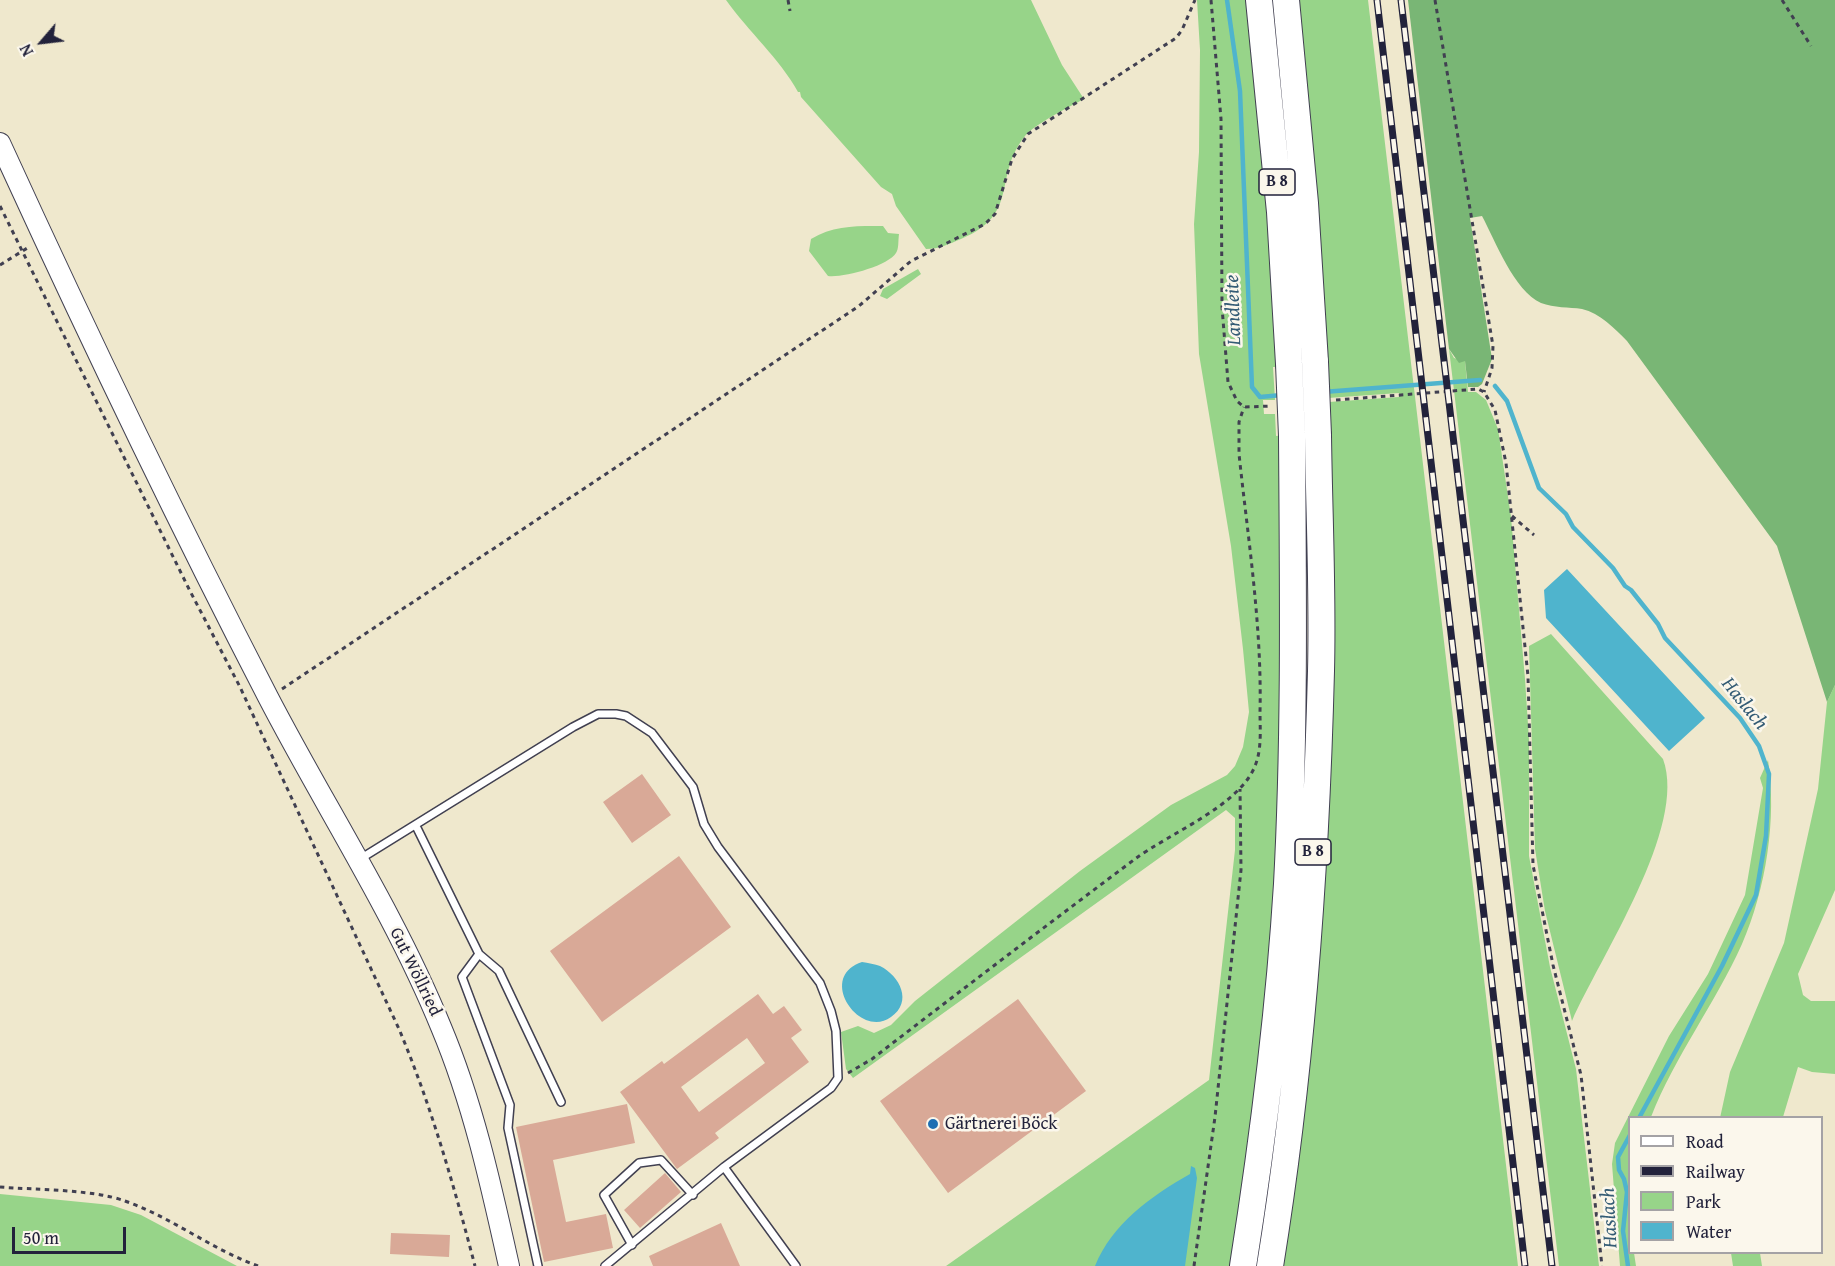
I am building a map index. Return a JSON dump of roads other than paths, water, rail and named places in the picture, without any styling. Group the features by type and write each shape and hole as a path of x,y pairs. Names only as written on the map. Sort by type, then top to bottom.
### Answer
{"highway":[{"name":"B 8","path":"1243,1266 1266,1123 1287,885 1294,674 1292,436 1289,364 1280,212 1259,0"},
{"name":"B 8","path":"1270,1266 1290,1122 1312,886 1321,669 1315,362 1305,202 1286,0"}],"street":[{"name":"Gut Wöllried","path":"0,143 45,240 269,698 422,982 449,1047 487,1169 508,1266"}],"lane":[{"path":"357,861 573,727 598,714 626,716 652,733 693,787 704,824 718,847 820,983 836,1031 838,1078 831,1088 724,1167 605,1266"},
{"path":"416,826 479,954 499,971 561,1102"},
{"path":"479,954 462,977 510,1105 508,1128 538,1266"},
{"path":"632,1245 604,1195 639,1163 662,1160 693,1195"},
{"path":"724,1167 796,1266"}],"water":[{"path":"1567,569 1705,718 1669,751 1546,618 1544,590"},
{"path":"862,962 878,965 887,970 901,990 901,1004 898,1011 879,1022 867,1020 856,1014 848,1004 843,992 843,980 849,970"},
{"path":"1191,1166 1195,1168 1197,1178 1185,1266 1095,1266 1102,1251 1122,1224 1147,1202 1190,1174"}],"waterway":[{"name":"Landleite","path":"1227,0 1240,91 1252,387 1260,397 1282,395"},
{"name":"Landleite","path":"1323,392 1480,380"},
{"name":"Haslach","path":"1495,386 1507,401 1539,488 1566,514 1573,527 1613,568 1625,586 1631,590 1658,624 1665,638 1740,718 1759,746 1769,774 1766,836 1756,895 1722,966 1640,1116"},
{"name":"Haslach","path":"1628,1139 1618,1157 1619,1170 1627,1192 1623,1231 1628,1266"}],"railway":[{"path":"1377,0 1525,1266"},
{"path":"1401,0 1552,1266"}],"place":[{"name":"Gärtnerei Böck","path":"933,1124"}]}
